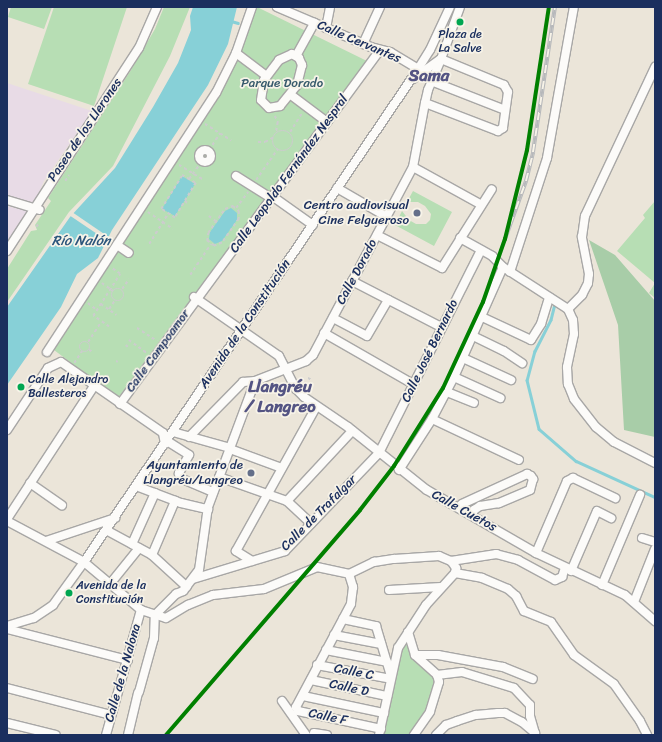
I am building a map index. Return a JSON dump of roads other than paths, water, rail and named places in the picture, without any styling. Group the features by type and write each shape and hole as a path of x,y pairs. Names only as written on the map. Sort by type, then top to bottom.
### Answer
{"street":[{"name":"Paseo de los Llerones","path":"7,251 38,209 138,48 157,7"},
{"path":"47,352 226,74 236,53 252,7"},
{"name":"Calle Cervantes","path":"277,7 363,44 390,52 415,75"},
{"path":"326,28 330,7"},
{"path":"363,44 380,7"},
{"path":"510,272 547,158 574,7"},
{"path":"437,62 435,52 450,18 450,8"},
{"path":"415,75 430,50 450,8"},
{"path":"428,90 437,62 460,8"},
{"path":"296,56 314,23"},
{"name":"Calle Leopoldo Fernández Nespral","path":"196,298 380,50"},
{"path":"236,53 266,76"},
{"path":"285,56 296,56 301,61 302,68 291,95 277,108 266,106 261,96 266,76 285,56"},
{"path":"415,75 437,62 504,85 508,92 503,128 498,131 425,103"},
{"path":"568,309 582,295 588,283 590,274 582,237 585,216 655,68"},
{"path":"415,75 425,83 428,90"},
{"name":"Avenida de la Constitución","path":"7,627 34,618 53,605 115,518 337,188 415,75"},
{"path":"433,78 505,110"},
{"name":"Calle Dorado","path":"189,437 243,382 254,381 309,359 333,318 413,167 428,90"},
{"path":"291,95 327,122"},
{"path":"209,150 213,161 202,161 200,152 209,150"},
{"path":"413,167 480,204"},
{"path":"236,176 272,197 313,224"},
{"path":"337,188 387,216"},
{"path":"377,235 442,268 480,204 492,189"},
{"path":"7,200 38,209"},
{"path":"460,238 481,250 510,272 568,309 573,320 574,334 567,366 568,384 574,399 584,415 608,437 655,463"},
{"path":"116,245 129,253"},
{"name":"Calle José Bernardo","path":"379,453 481,250"},
{"path":"397,468 432,419 447,392 464,358 503,267"},
{"path":"352,281 441,327"},
{"path":"482,317 531,340 541,324 549,297"},
{"name":"Calle Cuetos","path":"196,298 279,356 296,389 316,406 352,430 397,468 427,490 536,553 625,595 655,620"},
{"name":"Calle Campoamor","path":"120,404 196,298"},
{"path":"333,318 367,336 388,300"},
{"path":"324,334 413,384"},
{"path":"473,336 504,351 522,363"},
{"path":"464,358 512,380"},
{"path":"7,430 54,363 60,362 92,382 120,404 163,433 166,443 189,455 179,473 180,478 213,493"},
{"path":"454,377 500,398"},
{"path":"128,735 138,693 154,638 155,616 176,594 190,583 202,560 208,508 254,381"},
{"path":"92,382 7,520 84,562 141,610 155,616 166,618 188,605 213,595 264,589 317,567 349,574 374,562 394,559 439,556 451,561 496,554 518,560 556,580 562,577 568,569 597,512 611,518"},
{"path":"447,392 474,403"},
{"path":"252,561 236,551 269,494 316,406"},
{"path":"432,419 519,460"},
{"path":"287,501 352,430"},
{"path":"163,433 173,432 230,447 282,468"},
{"name":"Calle de Trafalgar","path":"190,583 285,551 379,453"},
{"path":"460,508 462,504 527,474 533,479 530,490 499,503 480,506 474,510 472,515"},
{"path":"219,477 287,501 311,523"},
{"path":"536,553 567,481 573,478 615,498"},
{"path":"30,483 62,504"},
{"path":"136,486 175,501 208,508"},
{"path":"110,584 136,546 155,493"},
{"path":"602,584 640,495"},
{"path":"152,555 175,501"},
{"path":"46,541 115,518"},
{"path":"106,530 152,555 190,583"},
{"path":"638,546 643,536 655,542"},
{"path":"634,602 655,549"},
{"path":"380,732 398,648 441,587 455,573 456,568 451,561"},
{"path":"455,573 482,578 508,589 516,596 524,611 551,622 574,655 614,684 640,721 647,735"},
{"path":"349,574 353,587 351,604 317,665 303,696 384,713"},
{"path":"389,590 441,587"},
{"name":"Calle de la Nalona","path":"106,735 141,610"},
{"path":"343,619 376,626 391,678"},
{"path":"7,627 128,660"},
{"path":"408,632 415,655 437,676 438,689 430,712 414,735"},
{"path":"334,635 381,644"},
{"path":"326,650 387,662"},
{"path":"415,655 438,655 503,667 533,679"},
{"name":"Calle C","path":"317,665 391,678"},
{"path":"437,676 462,672 514,688 530,705 530,716 536,734"},
{"name":"Calle D","path":"311,680 387,696"},
{"path":"7,688 111,715"},
{"name":"Calle F","path":"303,696 296,707 298,711 380,732"},
{"path":"282,701 310,734 327,735"},
{"path":"436,735 446,725 457,720 476,715 498,713 505,713 522,722 536,734"},
{"path":"7,722 56,735"}],"water":[{"name":"Río Nalón","path":"193,7 237,7 228,44 208,85 112,230 98,258 77,274 61,307 7,385 7,307 70,217 115,168 153,107 178,63 191,30 190,16"},
{"path":"182,176 195,184 175,216 162,209"},
{"path":"231,208 237,213 237,220 222,241 215,244 209,239 210,232 225,211"}],"waterway":[{"path":"231,21 238,23"},
{"path":"555,304 551,320 535,351 527,380 539,429 576,461 655,497"}],"railway":[{"path":"505,239 526,181 533,152 555,7"}],"place":[{"name":"Plaza de La Salve","path":"460,22"},
{"name":"Centro audiovisual Cine Felgueroso","path":"417,213"},
{"name":"Calle Alejandro Ballesteros","path":"21,387"},
{"name":"Ayuntamiento de Llangréu/Langreo","path":"251,473"},
{"name":"Avenida de la Constitución","path":"69,593"}],"district":[{"name":"Sama","path":"429,76"},
{"name":"Llangréu / Langreo","path":"280,397"}],"park label":[{"name":"Parque Dorado","path":"282,83"}]}
